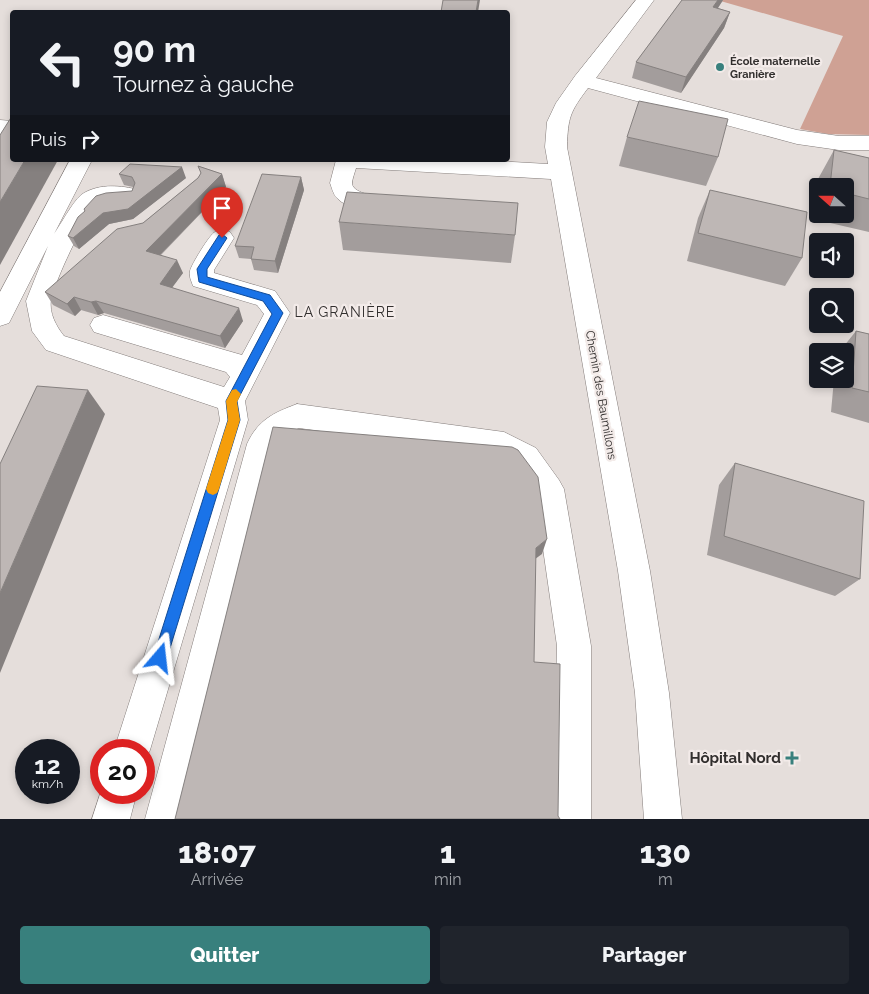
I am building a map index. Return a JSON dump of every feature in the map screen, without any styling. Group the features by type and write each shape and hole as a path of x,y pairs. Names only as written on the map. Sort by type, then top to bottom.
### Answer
{"street":[{"name":"Chemin des Baumillons","path":"645,0 566,103 557,122 556,147 634,571 652,693 663,819"},
{"path":"582,80 797,137 839,143 869,143"},
{"path":"0,316 80,162"},
{"path":"346,162 341,183 345,193 357,200 400,208"},
{"path":"383,162 561,172"},
{"path":"127,195 103,194 89,201 62,241 38,301 40,319 45,331 55,343 231,401"},
{"path":"135,739 234,420 231,401 277,313 266,298 202,279 202,269 222,238"},
{"path":"38,301 74,270"},
{"path":"103,325 235,364 245,377"},
{"path":"164,819 261,444 275,426 297,416 504,444 526,458 549,489 574,646 572,819"},
{"path":"111,819 115,804"}],"shaded area":[{"path":"717,0 869,0 869,135 828,134 800,129 843,36"}],"building":[{"path":"443,0 478,0 476,10 441,10"},
{"path":"682,0 718,0 713,7 730,12 686,77 636,62"},
{"path":"639,101 728,119 718,157 627,137"},
{"path":"10,119 10,162 24,162 0,202 0,135"},
{"path":"834,150 869,158 869,199 854,195 854,178 831,178"},
{"path":"130,164 182,167 128,209 103,213 73,238 68,236 78,217 96,196 106,193 132,191 135,183 132,177 119,174"},
{"path":"198,166 222,174 146,251 177,260 160,284 239,308 220,336 96,301 91,302 74,297 67,304 45,292 117,229 143,223 198,178 201,173"},
{"path":"262,174 301,177 275,261 251,259 254,247 235,246"},
{"path":"710,190 807,212 802,258 698,233"},
{"path":"347,192 518,203 515,235 339,222"},
{"path":"856,331 869,334 869,392 852,388 854,388"},
{"path":"37,386 88,390 0,593 0,464"},
{"path":"273,427 512,447 518,450 538,477 547,539 536,548 534,662 560,664 558,816 560,819 175,819"},
{"path":"735,463 864,501 860,579 724,536"}],"slow traffic":[{"path":"213,489 234,420 231,401 236,394"}],"place":[{"name":"École maternelle Granière","path":"720,67"},
{"name":"Hôpital Nord","path":"792,758"}],"district":[{"name":"LA GRANIÈRE","path":"345,312"}],"route":[{"path":"160,658 234,420 231,401 277,313 266,298 202,279 202,269 222,238"}]}
